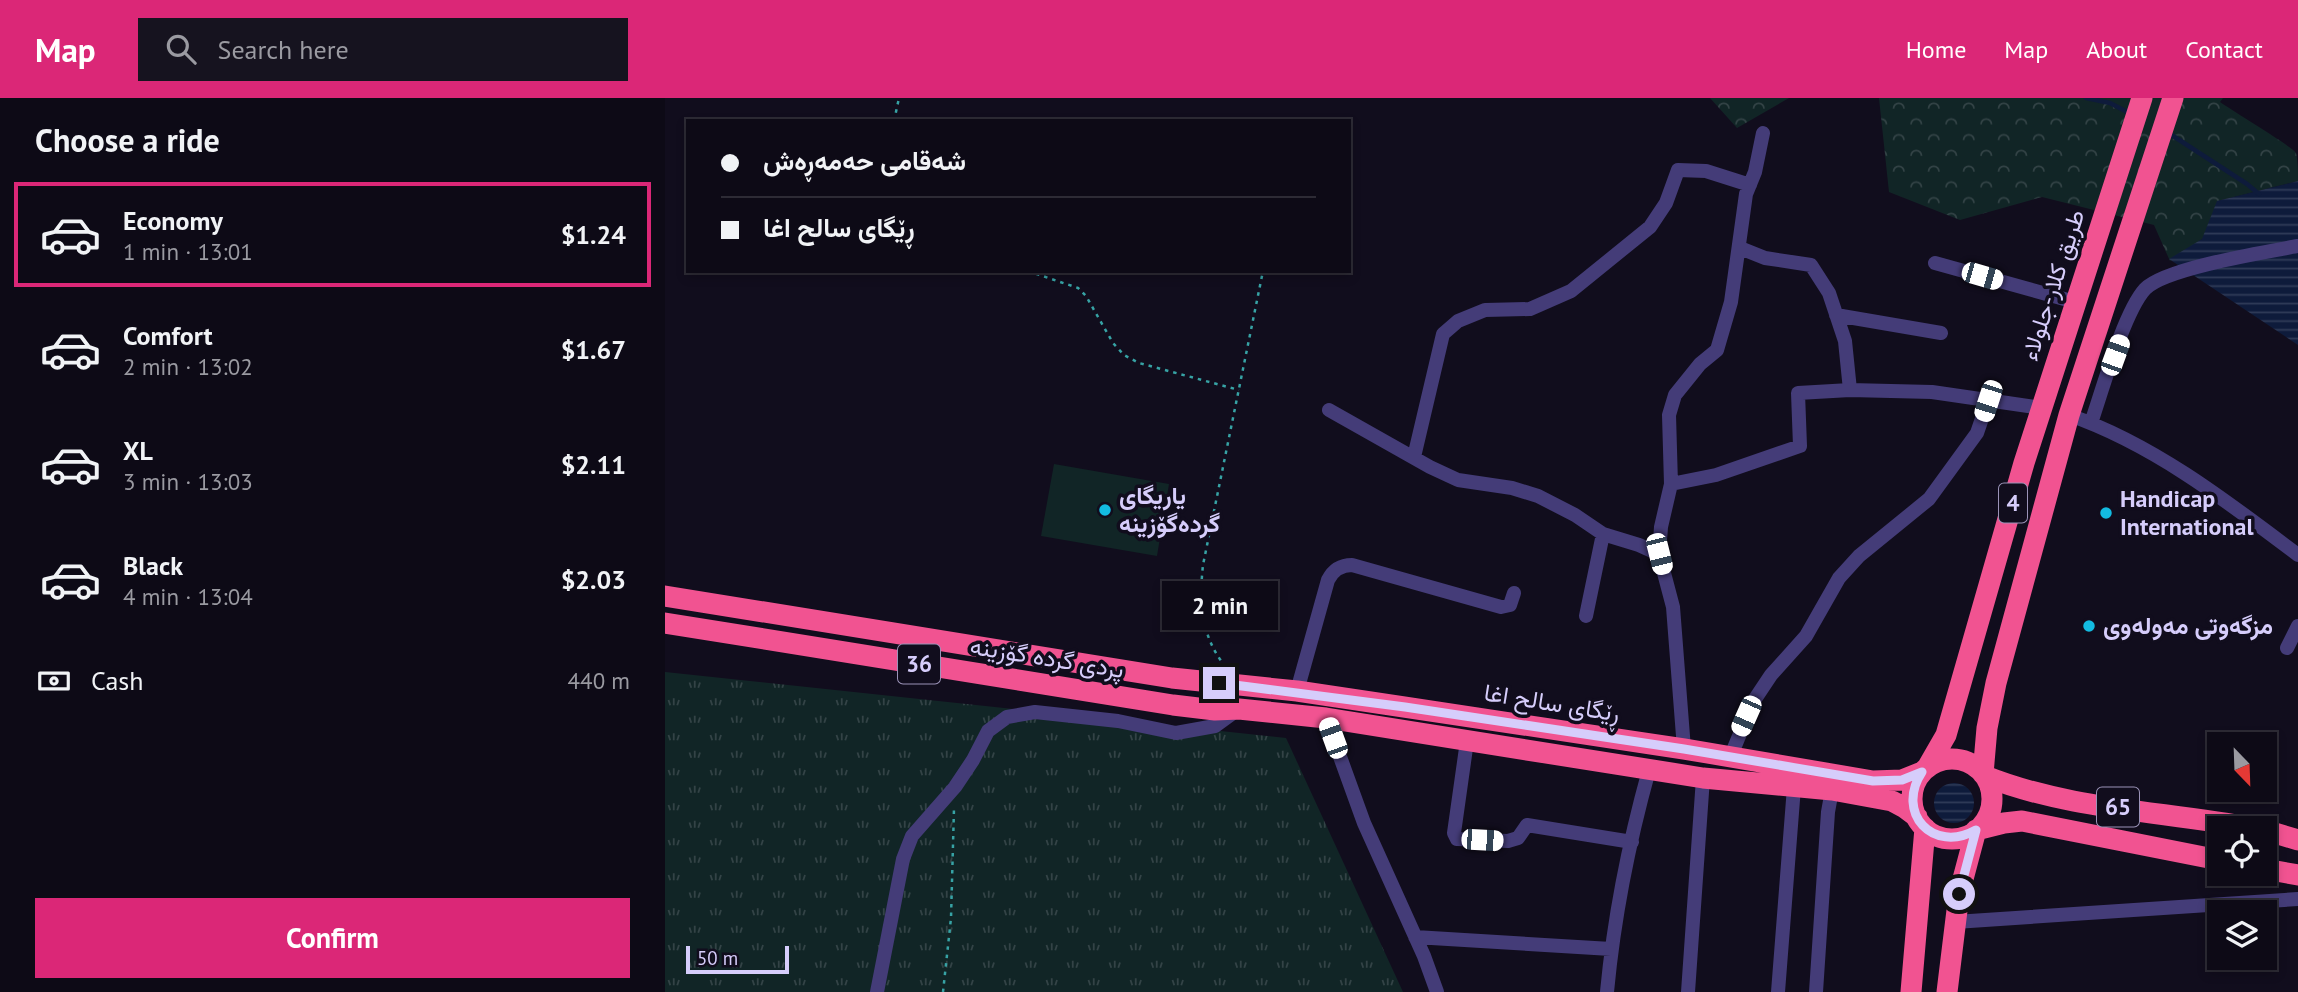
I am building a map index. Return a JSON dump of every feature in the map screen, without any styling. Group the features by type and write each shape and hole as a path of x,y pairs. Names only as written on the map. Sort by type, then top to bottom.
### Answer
{"highway":[{"name":"طريق كلار-جلولاء","path":"1925,770 1946,735 2024,463 2142,98"},
{"name":"4","path":"1947,992 1959,894 1976,830 1986,819 1991,805 1991,790 1984,775 1987,728 1996,683 2069,415 2172,98"},
{"path":"2024,463 2056,467"},
{"name":"ڕێگای سالح اغا","path":"665,596 1172,678 1297,691 1684,749 1873,781 1902,780 1925,770"},
{"name":"پردی گردە گۆزینە","path":"665,623 1173,705 1215,710 1239,709"},
{"path":"1239,709 1242,685"},
{"name":"36","path":"1239,709 1326,718 1703,778 1832,790 1892,801 1905,808 1921,823"},
{"path":"1925,770 1936,762 1957,759 1976,767 1984,775"},
{"name":"4","path":"1911,992 1921,823 1912,799 1917,780 1925,770"},
{"name":"65","path":"1984,775 2053,799 2207,819"},
{"name":"65","path":"1976,830 2022,821 2207,858"},
{"path":"1921,823 1934,834 1956,838 1976,830"},
{"path":"2277,834 2298,840"},
{"path":"2277,871 2298,875"}],"street":[{"path":"1684,749 1673,607 1659,554 1661,527 1671,484 1669,415 1675,395 1700,364 1717,350 1731,302 1747,194 1763,133"},
{"path":"1414,457 1443,334 1458,321 1485,310 1530,309 1571,291 1650,227 1666,203 1678,170 1706,171 1750,185"},
{"path":"2091,423 2131,310 2146,288 2165,277 2224,261 2298,246"},
{"path":"1740,248 1765,258 1811,265 1829,293 1845,341 1850,390"},
{"path":"1935,263 2075,302"},
{"path":"1836,315 1941,333"},
{"path":"1671,484 1716,475 1800,446 1798,393 1850,390 1932,392 2042,408"},
{"path":"1730,758 1753,702 1771,675 1806,636 1839,578 1859,556 1929,499 1977,433 1988,401"},
{"path":"1329,410 1458,480 1512,488 1538,496 1576,514 1604,534 1659,554"},
{"path":"2069,415 2091,423 2173,468 2251,519 2298,555"},
{"path":"1585,616 1604,534"},
{"path":"1297,691 1328,580 1341,567 1352,565 1501,607 1510,605 1514,593"},
{"path":"2287,648 2298,626"},
{"path":"877,992 903,859 912,836 955,787 988,731 1007,717 1035,712 1118,721 1176,733 1215,726 1239,709"},
{"path":"1326,718 1364,824 1437,992"},
{"path":"1467,741 1454,833 1457,839 1508,841 1518,838 1527,825 1632,842"},
{"path":"1607,992 1611,949 1649,770"},
{"path":"1688,992 1703,778"},
{"path":"1778,992 1794,787"},
{"path":"1817,992 1828,812 1832,790"},
{"path":"1955,922 2298,899"},
{"path":"1415,937 1611,949"}],"path":[{"path":"894,119 898,98"},
{"path":"1034,273 1078,288 1086,296 1113,343 1131,359 1239,390"},
{"path":"1242,685 1216,655 1207,634 1201,588 1203,565 1263,273"},
{"path":"943,992 951,918 955,787"}],"green space":[{"path":"1710,98 1789,98 1737,128"},
{"path":"1879,98 2223,98 2220,102 2296,153 2298,181 2218,201 2205,237 2170,261 2154,225 2042,197 1960,220 1889,192"},
{"name":"یاریگای گردەگۆزینە","path":"1054,464 1169,484 1157,556 1041,536"},
{"path":"665,672 1286,738 1403,992 665,992"}],"water":[{"path":"2298,181 2298,345 2169,259 2202,239 2217,201"},
{"path":"1954,783 1962,784 1968,789 1973,795 1973,811 1968,817 1962,822 1954,823 1946,822 1940,817 1935,811 1934,803 1935,795 1940,789 1946,784"}],"waterway":[{"path":"2086,98 2110,103 2131,114"},
{"path":"2167,132 2259,194"}],"place":[{"name":"یاریگای گردەگۆزینە","path":"1105,510"},
{"name":"Handicap International","path":"2106,513"},
{"name":"مزگەوتی مەولەوی","path":"2089,626"}],"route":[{"path":"1219,683 1405,707 1873,781 1902,780 1922,772 1913,789 1912,799 1920,823 1934,834 1945,838 1966,836 1976,830 1959,894"}]}
